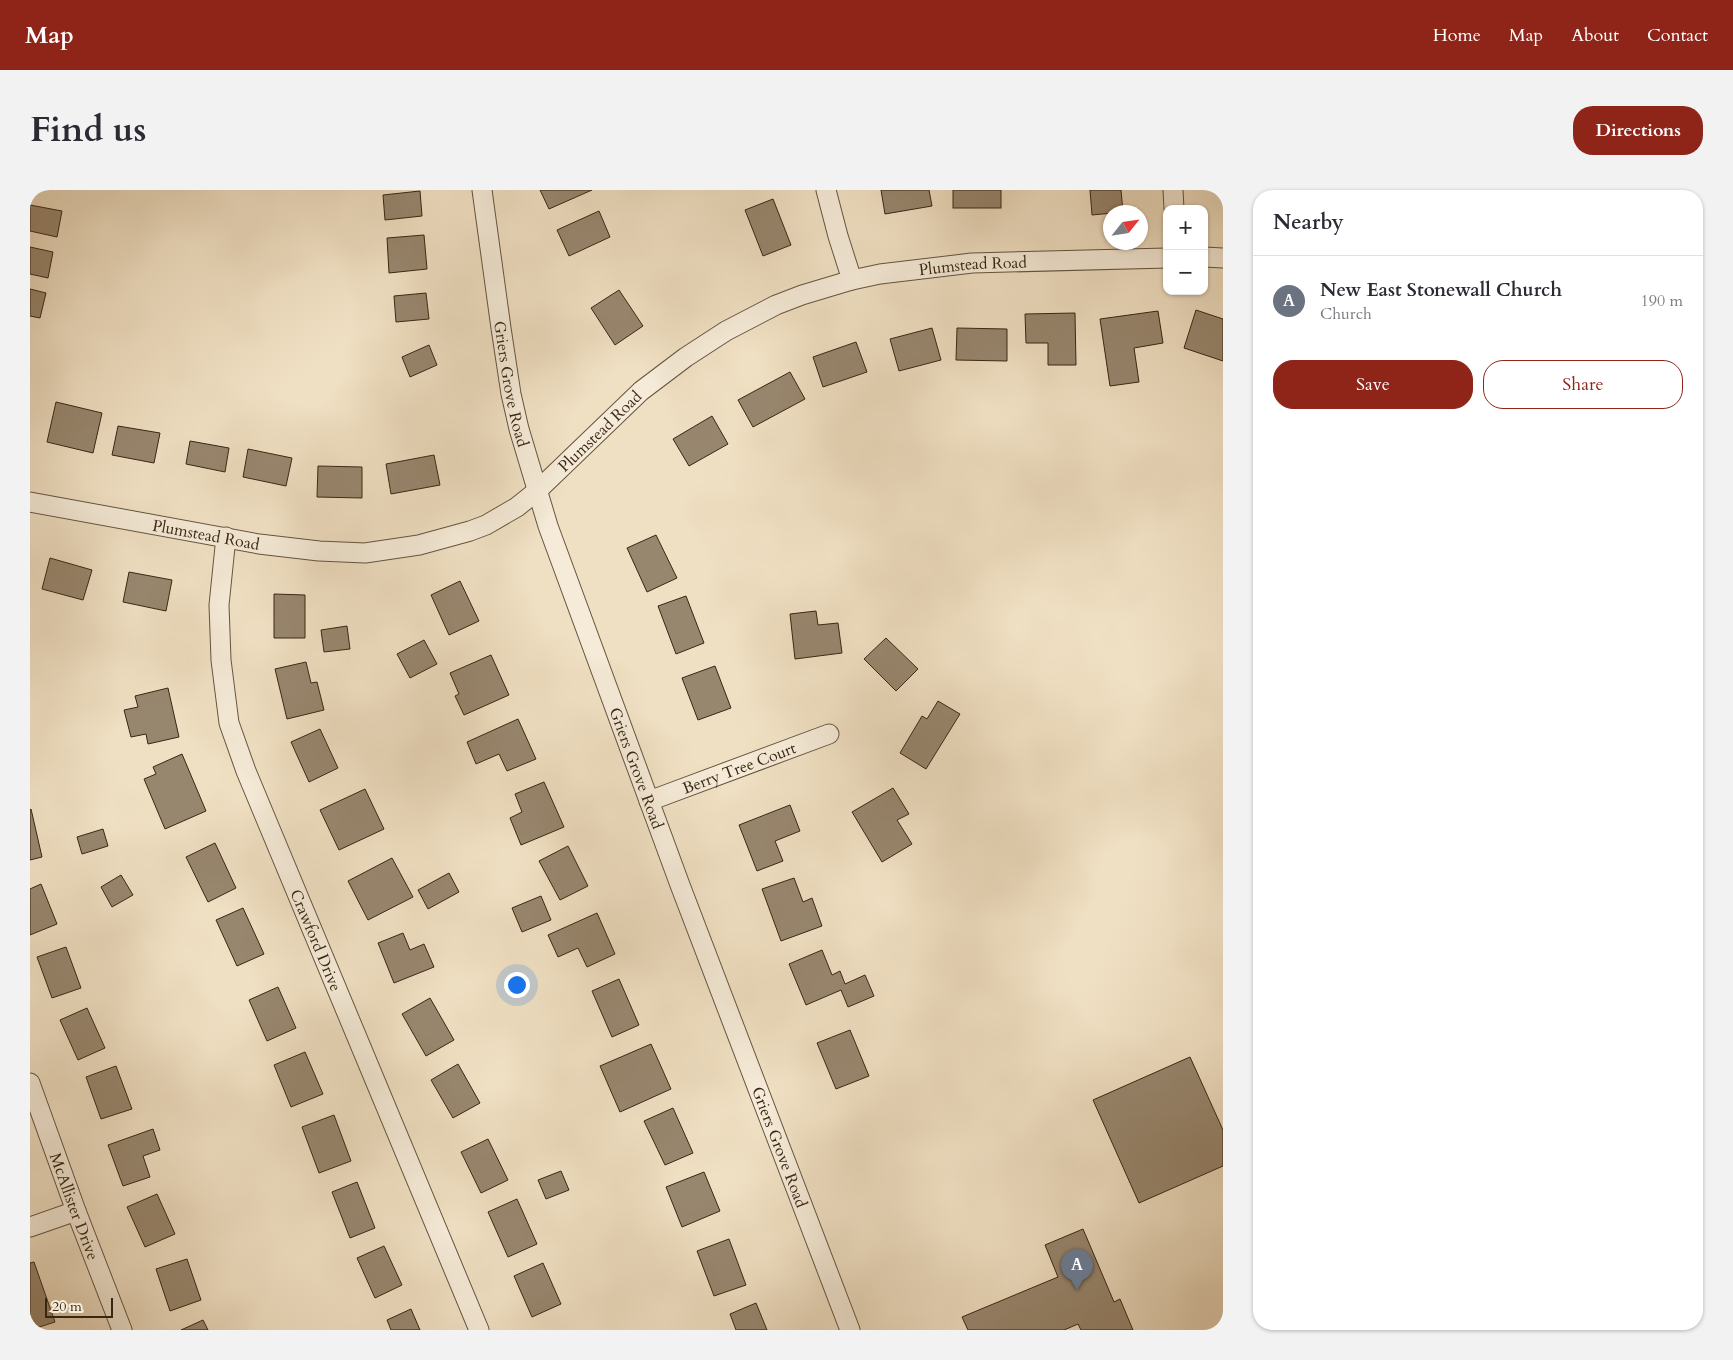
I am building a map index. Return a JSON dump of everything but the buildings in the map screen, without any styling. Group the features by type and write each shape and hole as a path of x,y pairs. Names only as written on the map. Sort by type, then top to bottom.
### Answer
{"street":[{"name":"Griers Grove Road","path":"482,190 511,394 519,429 548,526 649,801 850,1330"},
{"path":"826,190 852,280"},
{"path":"1173,190 1174,205"},
{"path":"1208,257 1223,258"},
{"name":"Plumstead Road","path":"30,502 259,544 319,551 365,553 410,547 470,531 486,525 517,508 640,392 686,357 726,331 802,295 880,274 972,262 1163,258"},
{"name":"Crawford Drive","path":"226,537 219,605 221,660 229,723 246,771 478,1330"},
{"name":"Berry Tree Court","path":"649,801 829,734"},
{"name":"McAllister Drive","path":"30,1083 122,1330"},
{"path":"30,1227 76,1210"}],"place":[{"name":"New East Stonewall Church","path":"1077,1290"}]}
